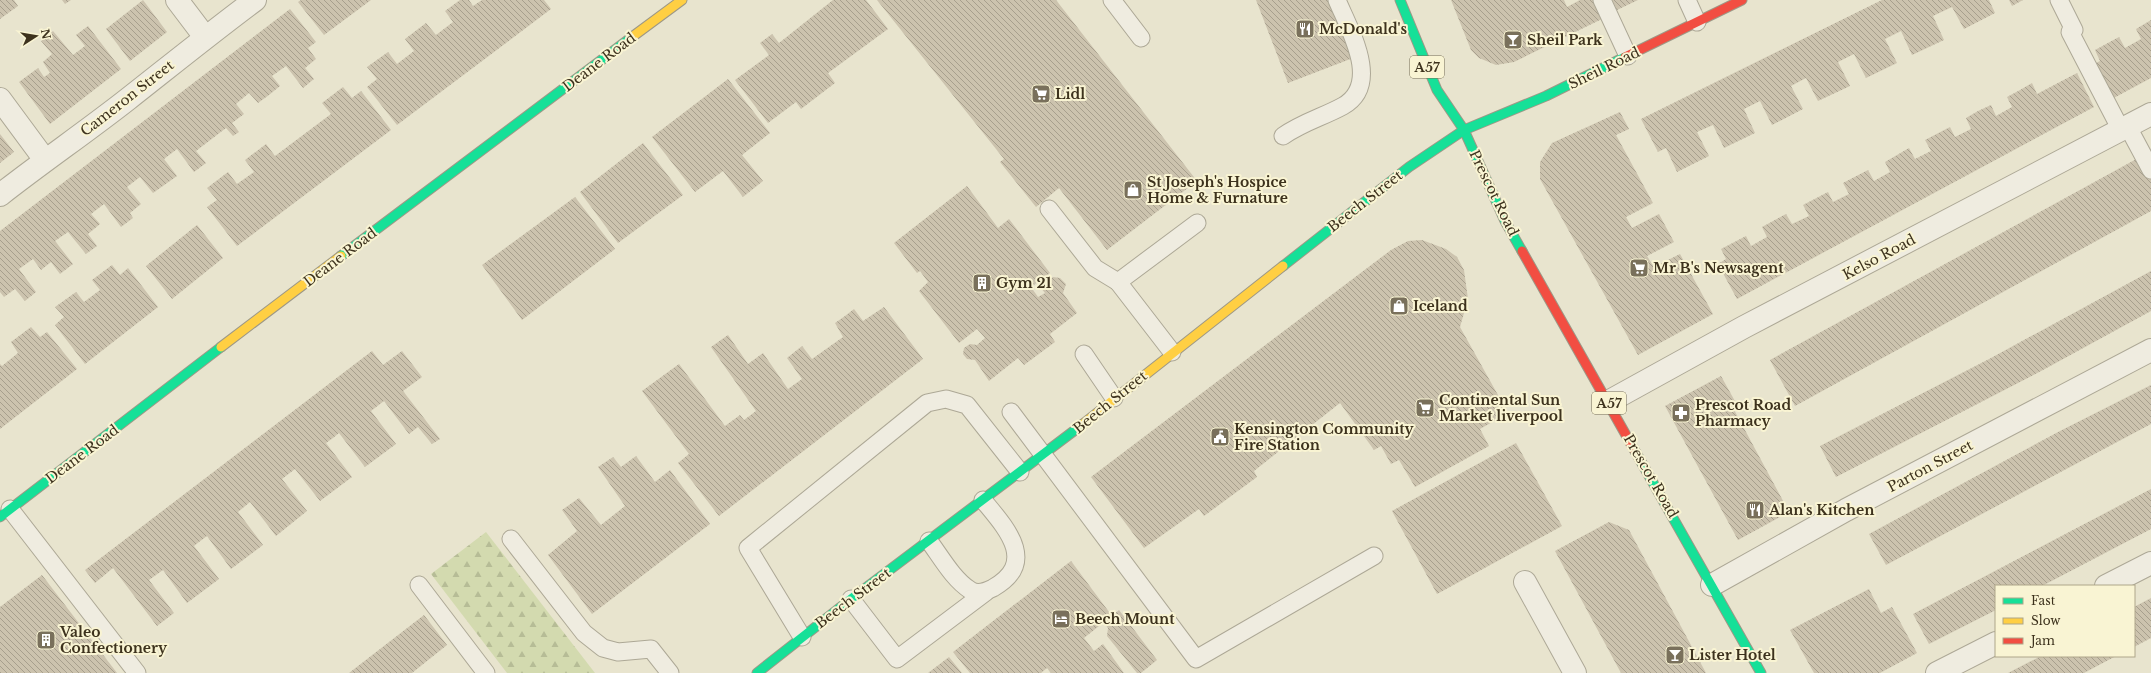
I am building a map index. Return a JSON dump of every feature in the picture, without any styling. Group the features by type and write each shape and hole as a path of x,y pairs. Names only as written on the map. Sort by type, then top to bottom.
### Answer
{"street":[{"path":"177,0 205,36"},
{"name":"Cameron Street","path":"0,196 45,160 127,100 205,36 255,0"},
{"name":"Deane Road","path":"5,513 301,286 682,0"},
{"name":"A57","path":"1400,0 1437,90 1464,130"},
{"name":"Sheil Road","path":"1464,130 1535,102 1742,0"},
{"path":"0,99 45,160"},
{"name":"Kelso Road","path":"1608,402 1751,323 2151,114"},
{"name":"Beech Street","path":"756,673 802,636 1042,456 1394,177 1464,130"},
{"name":"Prescot Road","path":"1464,130 1505,221 1761,673"},
{"name":"Parton Street","path":"1712,585 1846,510 2151,350"},
{"path":"2108,585 2151,563"},
{"path":"1525,582 1575,673"},
{"path":"1937,673 1995,644"}],"lane":[{"path":"1112,0 1141,38"},
{"path":"1283,136 1306,122 1345,105 1358,93 1362,79 1361,59 1337,0"},
{"path":"1602,0 1628,56"},
{"path":"1687,0 1697,22"},
{"path":"2060,0 2072,31 2124,128 2151,170"},
{"path":"1049,209 1095,268 1118,282 1172,352"},
{"path":"1118,282 1197,223"},
{"path":"1084,354 1114,398"},
{"path":"802,636 748,548 927,403 946,399 967,405 1020,472"},
{"path":"1011,412 1042,456 1196,659 1374,556"},
{"path":"851,599 897,659 986,592 1004,582 1014,567 1016,548 1006,529 983,500"},
{"path":"5,513 137,673"},
{"path":"511,539 584,633 603,648 618,652 651,650 670,673"},
{"path":"929,541 960,582 972,592 986,592"},
{"path":"419,585 486,673"}],"green space":[{"path":"486,532 595,673 507,673 431,574"}],"building":[{"path":"0,0 14,0 18,6 0,19"},
{"path":"62,0 71,0 65,4"},
{"path":"143,0 167,32 130,61 106,29"},
{"path":"301,0 371,0 324,35 298,2"},
{"path":"460,0 469,0 473,6 482,0 544,0 551,9 397,125 367,87 377,79 367,67 388,52 397,64 414,51 405,39 426,23 436,35 453,22 445,11"},
{"path":"833,0 866,0 888,29 828,73 835,83 801,109 796,102 768,123 735,80 769,55 760,43 772,34 779,43"},
{"name":"Lidl","path":"877,0 1056,0 1197,181 1107,250 1059,188 1036,207 1000,162 1004,159"},
{"name":"McDonald's","path":"1256,0 1331,0 1353,58 1288,83"},
{"name":"Sheil Park","path":"1451,0 1564,0 1567,7 1580,0 1593,0 1602,19 1514,62 1496,65 1479,58 1471,50"},
{"path":"1612,0 1638,0 1617,10"},
{"path":"1882,0 1989,0 1995,13 1964,29 1952,7 1933,16 1944,40 1912,55 1901,31 1885,39 1897,63 1866,78 1854,54 1838,62 1850,86 1818,101 1806,78 1791,86 1803,109 1772,125 1760,101 1744,109 1755,133 1724,148 1713,125 1697,132 1709,156 1677,172 1666,148 1658,152 1641,119"},
{"path":"2009,0 2023,0 2012,6"},
{"path":"290,9 316,42 308,48 316,59 305,68 314,79 303,88 286,66 272,76 280,86 269,95 258,103 249,93 236,104 244,114 232,123 239,132 233,136 226,128 196,151 206,163 194,172 177,149 164,159 177,176 153,193 140,177 127,187 141,204 130,213 133,218 121,227 104,204 91,214 100,224 88,234 97,246 86,254 68,232 55,241 73,264 60,274 51,262 41,270 33,259 19,269 36,292 25,301 15,289 4,297 0,292 0,231"},
{"path":"2151,20 2151,78 2110,100 2092,65 2100,61 2095,50 2119,37 2125,48 2141,39 2136,29"},
{"path":"88,26 121,69 50,124 19,82 38,68 44,77 50,73 43,62 52,54 41,41 53,31 73,55 85,46 76,35"},
{"path":"2077,73 2094,107 1737,299 1718,264 1726,259 1721,249 1746,236 1751,246 1767,237 1762,227 1786,214 1792,224 1809,216 1803,205 1828,192 1833,202 1849,194 1843,183 1868,170 1874,181 1890,172 1885,162 1909,148 1915,159 1931,151 1925,140 1950,127 1955,137 1971,129 1966,118 1991,105 1996,116 2012,107 2007,97 2032,83 2037,94"},
{"path":"728,79 770,133 742,155 763,181 743,197 723,171 695,192 652,137"},
{"path":"343,87 352,98 361,91 391,130 237,246 207,207 217,200 207,188 228,172 237,184 254,172 245,160 266,144 275,156 331,114 322,103"},
{"path":"1620,112 1629,129 1616,135 1653,203 1626,217 1632,228 1659,214 1674,242 1647,256 1654,267 1680,254 1713,314 1638,355 1540,179 1540,162 1552,143"},
{"path":"0,134 14,152 0,163"},
{"path":"643,143 683,195 618,243 580,192"},
{"path":"2140,157 2151,176 2151,211 1795,406 1770,360"},
{"name":"Gym 21","path":"967,186 998,228 1009,219 1050,273 1031,287 1038,297 1045,293 1040,287 1053,277 1060,278 1066,284 1063,293 1077,313 1050,334 1055,342 1024,365 1018,358 989,381 975,360 967,359 963,354 964,348 970,344 977,345 985,338 977,329 959,343 919,291 928,282 920,271 917,273 894,243"},
{"path":"575,197 615,249 522,320 482,265"},
{"path":"197,225 223,258 172,299 146,266"},
{"path":"1422,240 1446,249 1457,257 1464,270 1468,299 1460,327 1508,413 1480,429 1489,446 1415,487 1399,460 1391,464 1381,446 1374,450 1340,403 1254,471 1257,477 1204,516 1199,509 1144,548 1091,477 1391,250 1408,241"},
{"path":"112,265 120,275 128,268 158,307 85,364 55,325 64,317 55,307 76,292 84,302 100,290 92,280"},
{"path":"2151,271 2151,311 2043,370 1836,477 1820,446 1991,358"},
{"path":"884,307 923,359 719,516 678,463 689,454 642,391 679,364 725,426 740,415 744,420 756,411 711,347 728,335 748,364 763,353 788,389 802,379 787,358 802,346 812,359 843,337 835,323 854,309 863,321"},
{"path":"31,327 40,337 47,332 77,369 0,429 0,364 2,366 18,353 11,342"},
{"path":"372,351 383,365 402,351 422,377 403,391 440,439 432,444 418,427 409,434 384,401 371,411 396,444 365,467 339,433 326,443 352,477 320,501 295,469 282,479 307,511 276,536 250,502 238,512 263,545 231,569 207,536 199,542 194,546 219,579 187,603 163,570 149,580 174,613 157,626 113,568 95,583 85,570"},
{"path":"1721,376 1736,403 1732,406 1789,512 1738,540 1665,406"},
{"path":"2151,385 2151,424 1886,565 1869,534 2060,431"},
{"path":"1516,443 1562,526 1437,594 1392,511"},
{"path":"636,456 655,482 670,470 710,524 592,614 548,555 577,531 562,510 579,498 601,525 625,506 598,467 613,457 621,467"},
{"path":"2151,489 2151,529 2044,585 1995,585 1995,611 1929,644 1913,614"},
{"path":"1609,522 1629,530 1706,673 1621,673 1555,551"},
{"name":"Beech Mount","path":"1071,561 1112,616 1119,610 1157,660 1141,673 1137,673 1107,636 1108,628 1104,622 1084,638 1094,651 1103,644 1124,673 1051,673 1047,668 1041,673 970,673 953,652"},
{"name":"Valeo Confectionery","path":"42,575 117,673 0,673 0,607"},
{"path":"1869,589 1881,613 1892,607 1917,653 1880,673 1814,673 1790,630"},
{"path":"2151,598 2151,638 2135,646 2135,606"},
{"path":"424,615 447,645 412,673 349,673"},
{"path":"949,657 962,673 928,673"},
{"path":"2039,657 2114,657 2084,673 2008,673"}],"traffic: fast":[{"path":"1400,0 1437,90 1464,130 1505,221 1522,251"},
{"path":"341,256 632,37"},
{"path":"1283,266 1409,167 1464,130 1546,96 1625,57"},
{"path":"0,517 221,347"},
{"path":"757,673 851,599 1083,424"},
{"path":"1635,451 1761,673"}],"traffic: slow":[{"path":"632,37 682,0"},
{"path":"221,347 341,256"},
{"path":"1083,424 1283,266"}],"traffic: jam":[{"path":"1625,57 1742,0"},
{"path":"1522,251 1635,451"}],"place":[{"name":"McDonald's","path":"1305,29"},
{"name":"Sheil Park","path":"1513,40"},
{"name":"Lidl","path":"1041,94"},
{"name":"St Joseph's Hospice Home & Furnature","path":"1133,190"},
{"name":"Mr B's Newsagent","path":"1639,268"},
{"name":"Gym 21","path":"982,283"},
{"name":"Iceland","path":"1399,306"},
{"name":"Continental Sun Market liverpool","path":"1425,408"},
{"name":"Prescot Road Pharmacy","path":"1681,413"},
{"name":"Kensington Community Fire Station","path":"1220,437"},
{"name":"Alan's Kitchen","path":"1755,510"},
{"name":"Beech Mount","path":"1061,619"},
{"name":"Valeo Confectionery","path":"46,640"},
{"name":"Lister Hotel","path":"1675,655"}]}
